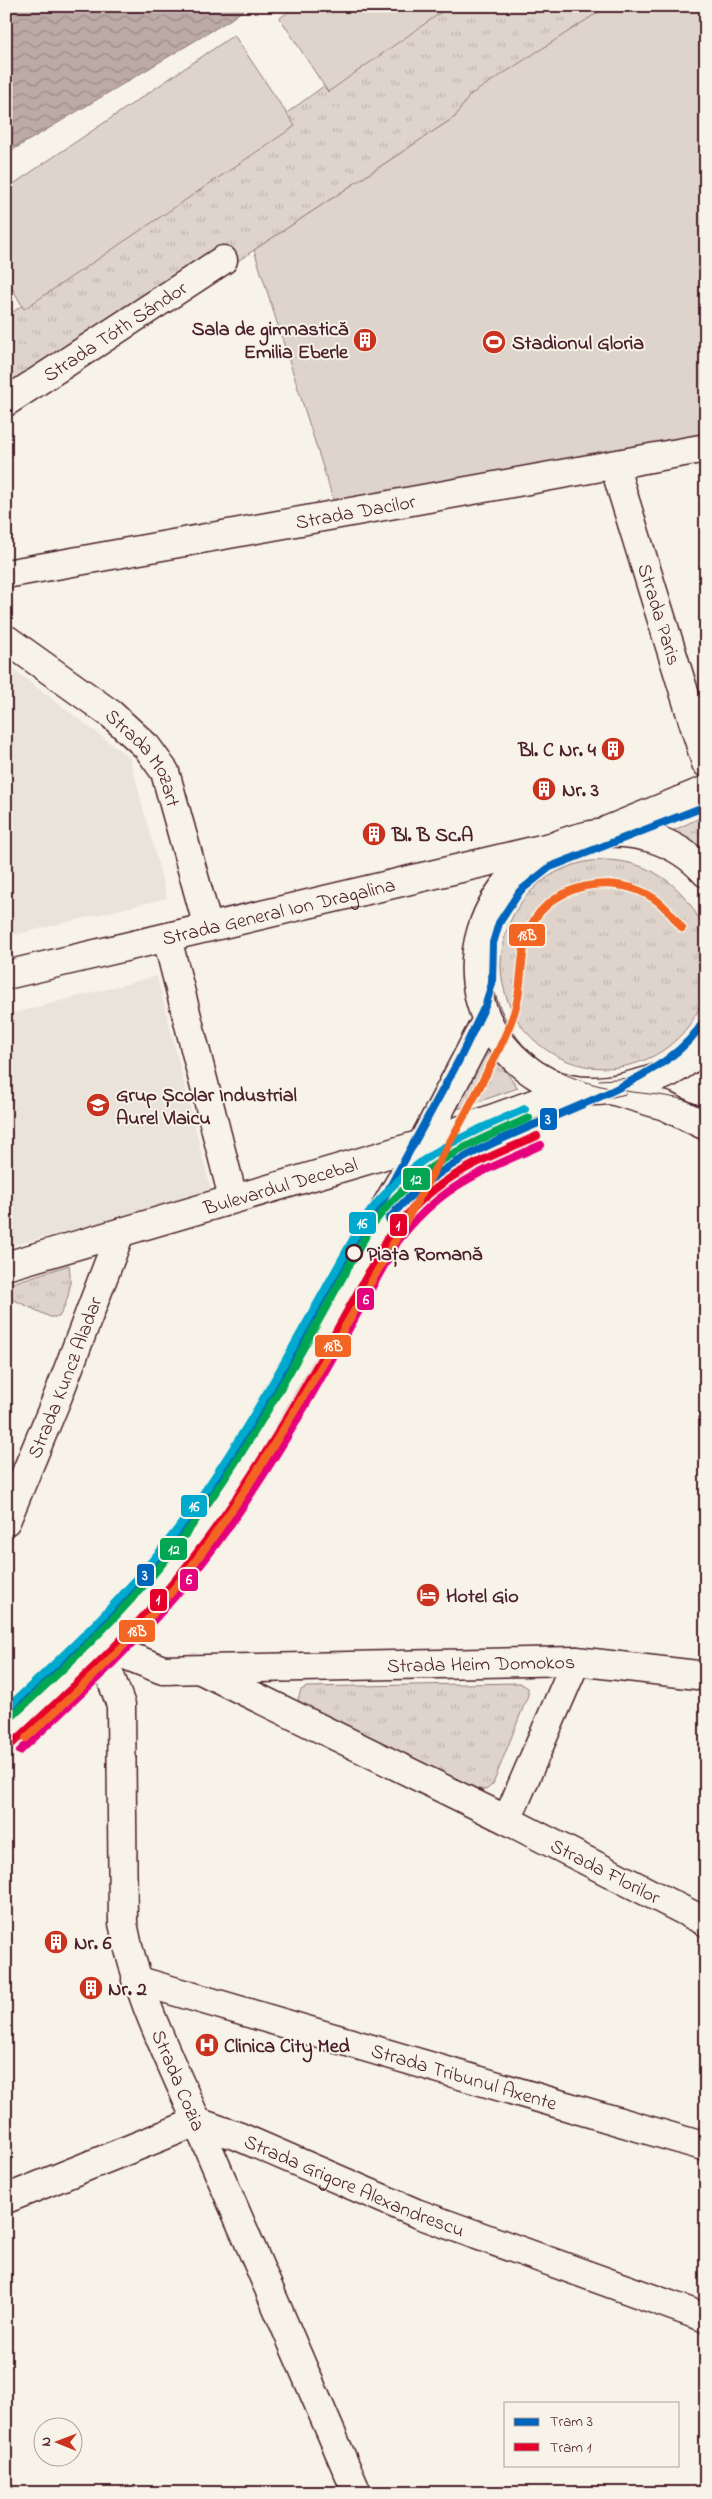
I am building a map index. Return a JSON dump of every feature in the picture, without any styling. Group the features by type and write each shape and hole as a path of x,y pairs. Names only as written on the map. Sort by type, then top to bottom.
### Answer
{"street":[{"name":"Strada Tóth Sándor","path":"6,402 223,260"},
{"name":"Strada Dacilor","path":"6,574 706,448"},
{"name":"Strada Paris","path":"614,464 706,763"},
{"name":"Strada Mozart","path":"6,639 111,714 147,747 165,772 208,927"},
{"path":"706,790 605,831 550,847 515,872 495,898 484,922 478,952 477,979 480,1003 486,1022 510,1055 543,1081 569,1090 611,1090 655,1080 677,1070 706,1044"},
{"path":"605,831 649,837 675,847 696,862 706,873"},
{"name":"Strada General Ion Dragalina","path":"6,975 550,847"},
{"path":"167,938 233,1198"},
{"path":"6,1726 98,1644 134,1605 178,1550 229,1479 422,1144 486,1022"},
{"name":"Bulevardul Decebal","path":"6,1266 422,1144 569,1090"},
{"path":"611,1090 665,1106 706,1126"},
{"name":"Strada Kuncz Aladar","path":"6,1521 58,1396 120,1233"},
{"name":"Strada Heim Domokos","path":"98,1644 163,1670 576,1661 507,1820 201,1670"},
{"name":"Strada Cozia","path":"98,1644 121,1705 123,1923 136,1980 357,2493"},
{"path":"576,1661 706,1676"},
{"name":"Strada Florilor","path":"507,1820 706,1922"},
{"name":"Strada Tribunul Axente","path":"136,1980 706,2147"},
{"path":"6,2199 197,2122"},
{"name":"Strada Grigore Alexandrescu","path":"197,2122 240,2137 416,2212 706,2318"}],"shaded area":[{"path":"6,664 130,758 167,898 6,937"},
{"name":"Grup Școlar Industrial Aurel Vlaicu","path":"157,976 212,1194 6,1247 6,1015"}],"green space":[{"path":"296,6 450,6 328,92 280,18"},
{"path":"434,6 623,6 254,250 6,419 6,317"},
{"name":"Stadionul Gloria","path":"608,6 706,6 706,434 335,505 254,250 455,117 470,95"},
{"path":"234,35 295,126 24,309 6,277 6,189"},
{"path":"706,815 706,855 668,833"},
{"path":"595,860 615,860 635,864 654,872 679,890 692,906 701,924 709,954 705,994 701,1004 692,1022 679,1038 663,1051 635,1064 615,1068 595,1068 575,1064 556,1056 539,1045 524,1030 513,1013 505,994 501,974 501,954 505,934 513,915 524,898 539,883 556,872 575,864"},
{"path":"481,1049 498,1061 518,1088 446,1113"},
{"path":"69,1265 69,1292 59,1317 50,1317 6,1296 6,1285"},
{"path":"520,1683 528,1688 528,1695 493,1784 486,1790 478,1789 301,1705 298,1699 301,1690 307,1687"}],"water":[{"path":"6,6 249,6 228,21 6,154"}],"tram line":[{"name":"3","path":"6,1716 77,1651 123,1603 197,1511 224,1472 354,1253 459,1060 486,1004 492,983 493,943 499,923 520,891 550,867 706,806"},
{"path":"492,983 501,1009 512,1030 526,1048 542,1062 582,1081 632,1092 679,1098 706,1108"},
{"name":"3","path":"389,1219 411,1195 437,1174 465,1157 618,1088 656,1067 678,1051 698,1030 706,1018"},
{"path":"599,1080 632,1078 648,1073"},
{"path":"590,1102 626,1094"},
{"name":"1","path":"13,1743 134,1627 199,1550 226,1513 276,1436 389,1236 406,1216 438,1186 456,1175 493,1155 537,1136"},
{"name":"6","path":"20,1751 152,1622 192,1576 222,1537 250,1496 301,1413 398,1241 414,1222 430,1206 462,1182 541,1145"}],"transit line":[{"name":"18B","path":"26,1738 82,1687 153,1614 212,1539 271,1450 403,1226 497,1053 506,1034 518,999 525,942 536,916 547,905 572,890 600,884 614,885 628,887 655,899 670,912 682,928"},
{"name":"16","path":"6,1709 116,1602 176,1531 228,1457 252,1418 364,1220 380,1199 416,1165 436,1152 457,1140 525,1109"},
{"name":"12","path":"6,1722 76,1656 121,1610 184,1536 236,1462 372,1225 389,1204 424,1172 443,1160 462,1149 529,1118"}],"place":[{"name":"Sala de gimnastică Emilia Eberle","path":"365,340"},
{"name":"Stadionul Gloria","path":"494,342"},
{"name":"Bl. C Nr. 4","path":"613,749"},
{"name":"Nr. 3","path":"544,789"},
{"name":"Bl. B Sc.A","path":"374,834"},
{"name":"Grup Școlar Industrial Aurel Vlaicu","path":"98,1105"},
{"name":"Piața Romană","path":"354,1253"},
{"name":"Hotel Gio","path":"428,1595"},
{"name":"Nr. 6","path":"56,1942"},
{"name":"Nr. 2","path":"91,1988"},
{"name":"Clinica City Med","path":"207,2045"}]}
